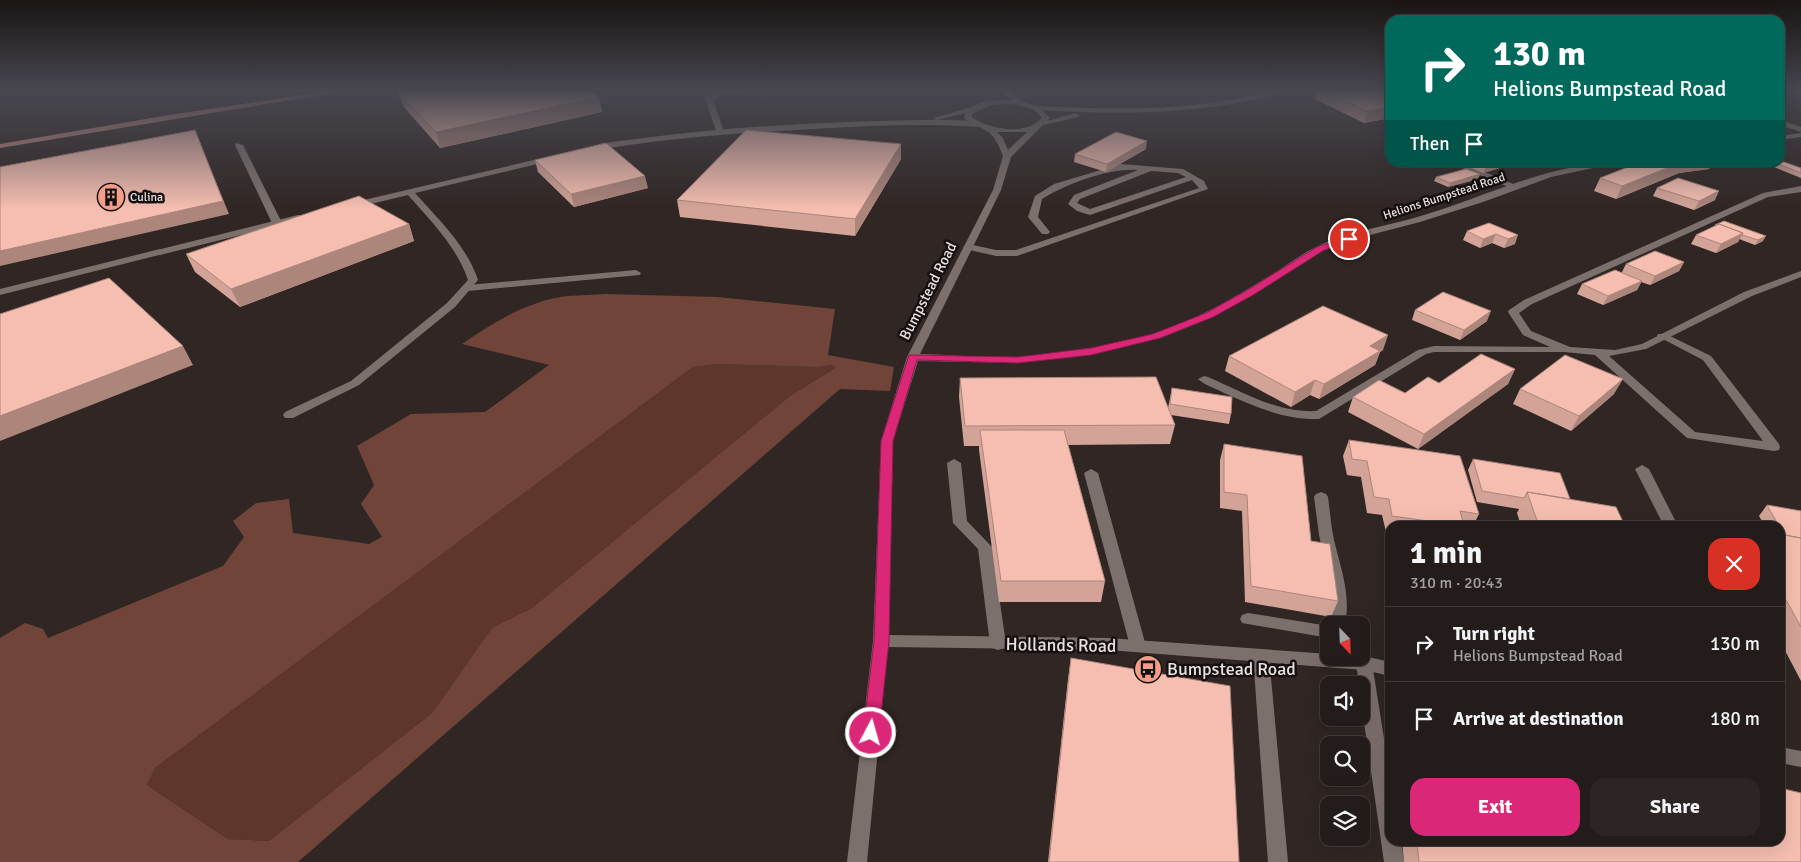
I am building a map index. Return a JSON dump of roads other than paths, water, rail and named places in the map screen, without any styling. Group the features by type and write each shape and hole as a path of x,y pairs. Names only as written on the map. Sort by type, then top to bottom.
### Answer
{"main road":[{"path":"0,146 104,129"}],"street":[{"path":"586,150 720,132 775,129"},
{"path":"989,129 999,138 1006,156 1035,129"},
{"path":"998,129 1012,131 1020,129"},
{"path":"1785,137 1801,135"},
{"path":"239,145 277,223"},
{"name":"Bumpstead Road","path":"857,862 882,641 887,441 913,357 998,190 1006,156"},
{"path":"344,208 558,157"},
{"path":"968,247 996,253 1017,253 1204,189 1194,177 1180,171 1124,166 1057,186 1038,198 1033,217 1045,232"},
{"path":"1465,167 1514,186"},
{"name":"Helions Bumpstead Road","path":"913,357 1018,360 1091,352 1157,336 1209,315 1249,293 1320,249 1363,234 1417,220 1480,200 1514,186 1549,175 1591,167"},
{"path":"1150,168 1077,197 1072,204 1090,212 1194,177"},
{"path":"1568,350 1527,333 1513,312 1528,302 1766,194 1801,189"},
{"path":"289,415 355,383 451,305 468,288 473,280 472,274 455,247 410,192"},
{"path":"0,292 306,216"},
{"path":"468,288 636,273"},
{"path":"1204,379 1286,414 1305,417 1319,416 1422,352 1434,349 1568,350 1615,353 1642,347 1748,294 1801,274"},
{"path":"1598,352 1690,435 1774,447 1707,358 1662,336"},
{"path":"954,463 960,523 984,547 998,644"},
{"path":"1642,469 1668,521"},
{"path":"1091,473 1138,646"},
{"path":"1321,497 1327,539 1334,563 1340,616"},
{"path":"1248,618 1320,630"},
{"name":"Hollands Road","path":"882,641 1108,644 1261,656 1320,658"},
{"path":"1261,656 1278,862"},
{"name":"Hollands Road","path":"1370,664 1385,668"},
{"path":"1364,666 1385,803"},
{"path":"1392,846 1394,862"}],"place":[{"name":"Culina","path":"111,197"},
{"name":"Bumpstead Road","path":"1148,669"}]}
